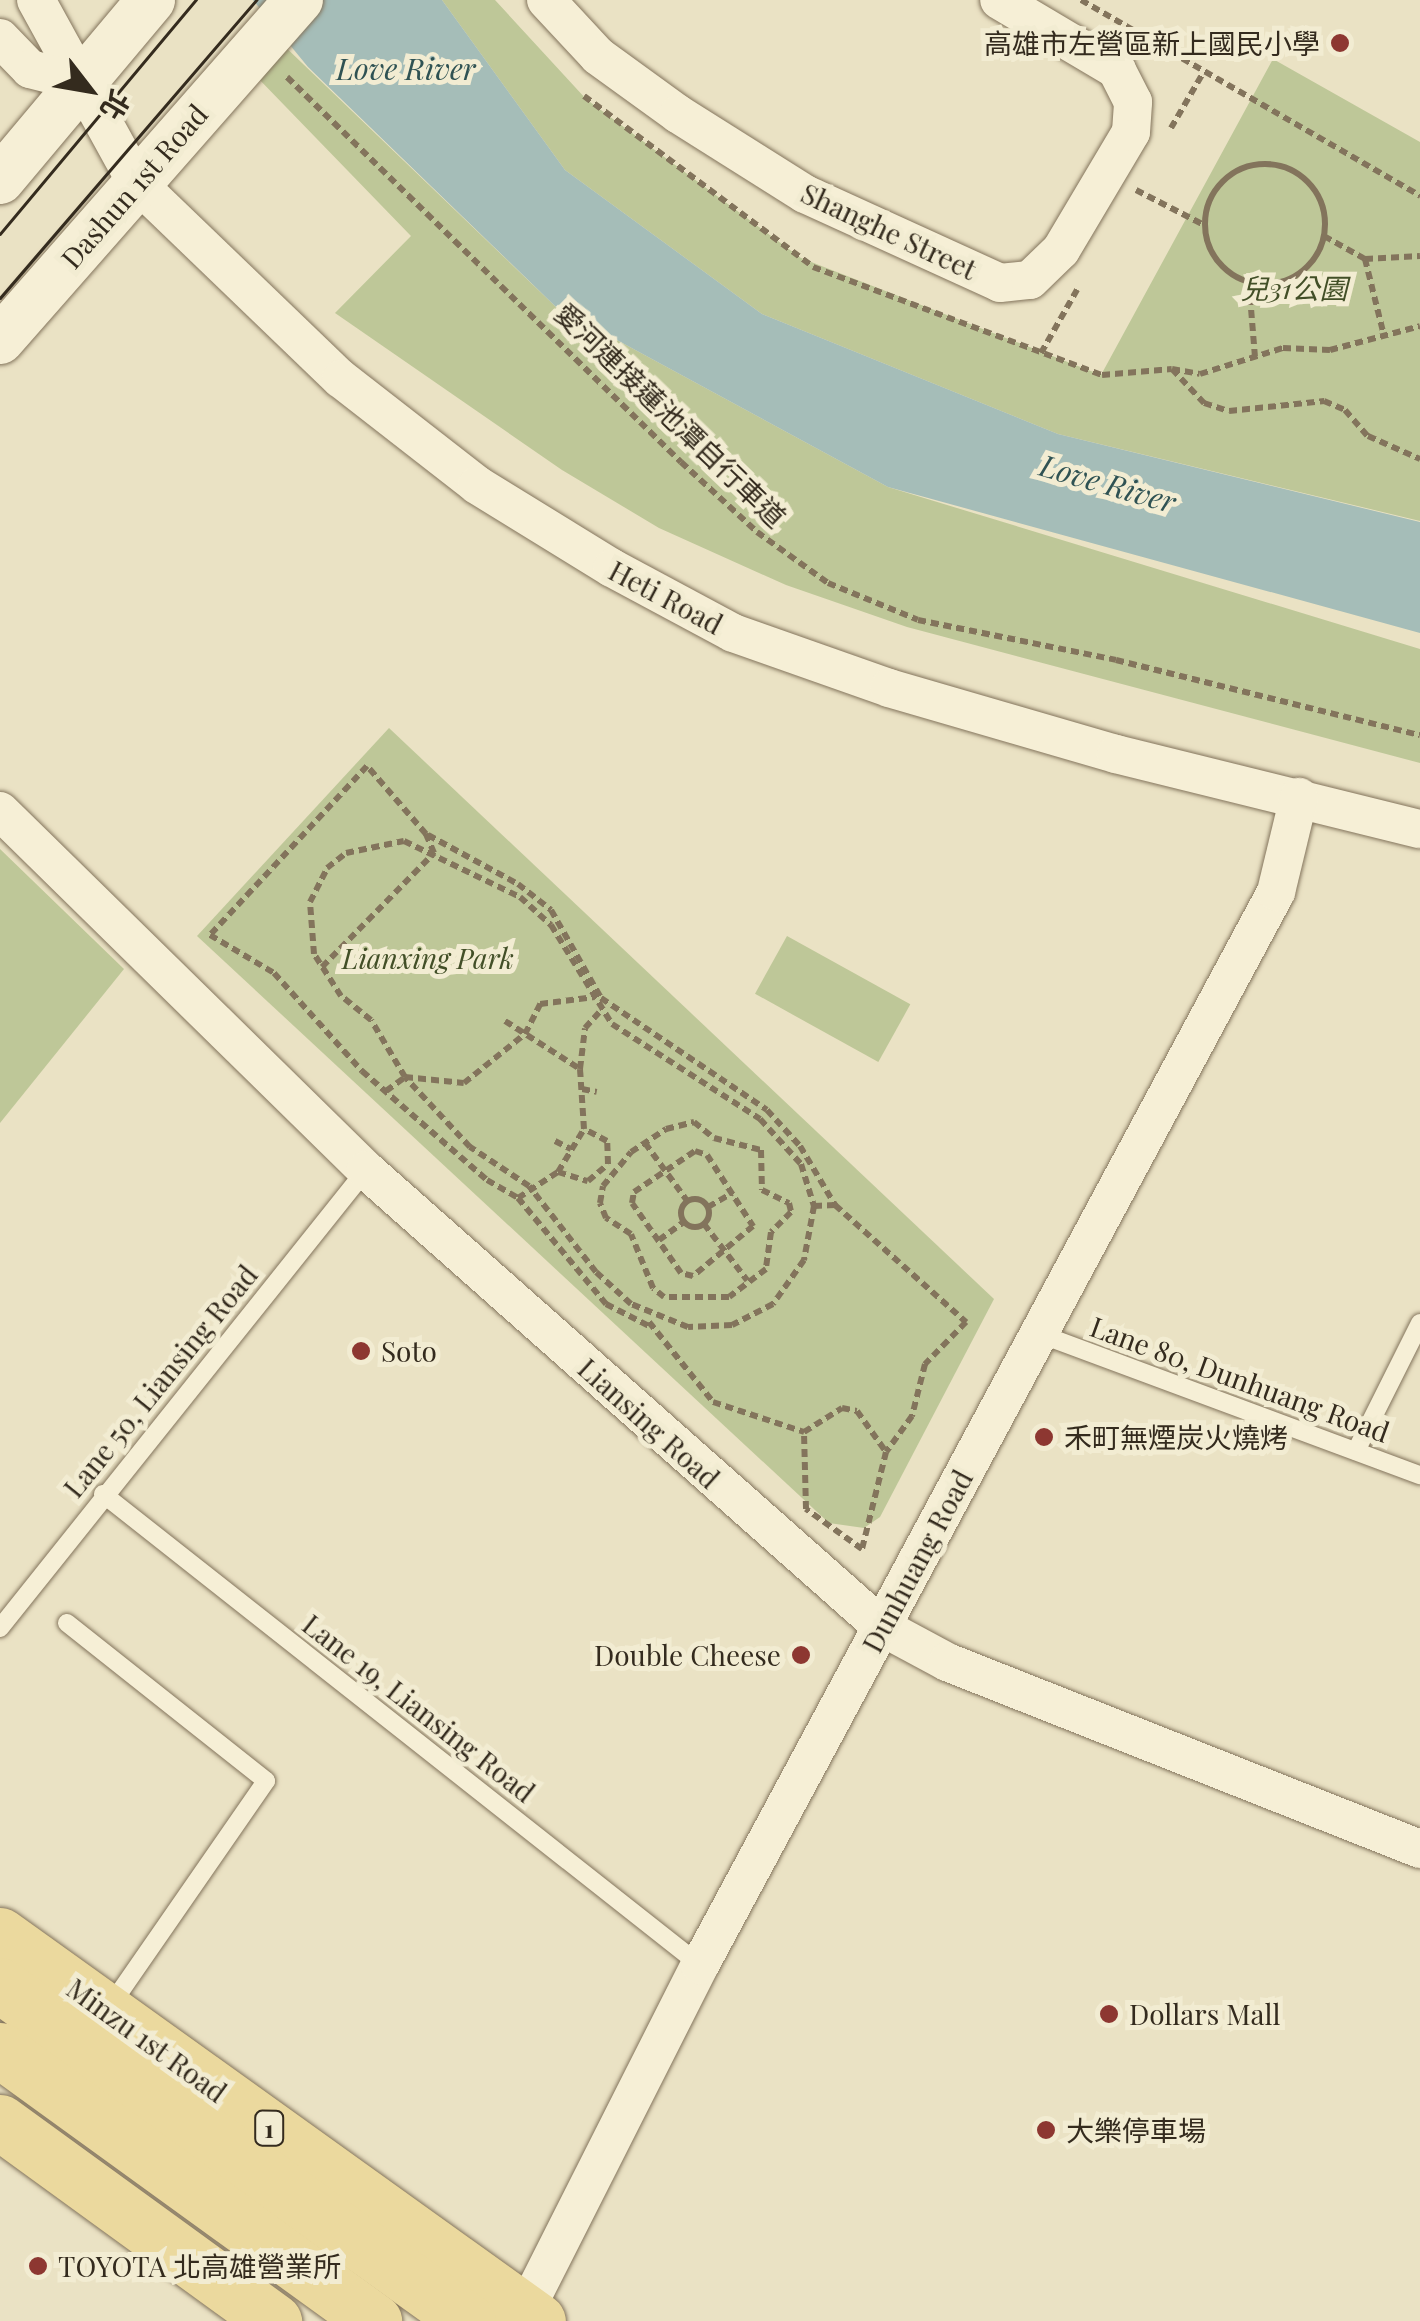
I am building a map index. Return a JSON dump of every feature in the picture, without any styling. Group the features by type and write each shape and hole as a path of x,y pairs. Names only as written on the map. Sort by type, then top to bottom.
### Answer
{"main road":[{"name":"Minzu 1st Road","path":"0,1934 95,2027 468,2321"},
{"name":"Minzu 1st Road","path":"0,1986 95,2027 528,2318"},
{"path":"0,2050 289,2302"},
{"path":"0,2122 289,2302 374,2321"}],"street":[{"name":"Heti Road","path":"36,0 136,182 341,379 477,485 716,624 889,688 1116,754 1420,830"},
{"path":"0,180 151,0"},
{"name":"Shanghe Street","path":"546,0 598,56 805,194 1000,283 1030,280 1060,250 1131,132 1134,102 1117,70 999,0"},
{"name":"Dashun 1st Road","path":"0,340 136,182 282,34"},
{"path":"0,38 30,70 81,82"},
{"name":"Dunhuang Road","path":"528,2318 700,1965 1276,892 1299,797"},
{"name":"Liansing Road","path":"0,811 366,1170 882,1626 947,1662 1420,1849"}],"lane":[{"name":"Lane 50, Liansing Road","path":"0,1628 103,1494 366,1170"},
{"path":"1356,1451 1420,1323"},
{"name":"Lane 80, Dunhuang Road","path":"1040,1334 1420,1474"},
{"name":"Lane 19, Liansing Road","path":"103,1494 700,1965"},
{"path":"67,1623 266,1781 95,2027"}],"path":[{"path":"1081,0 1420,196"},
{"name":"愛河連接蓮池潭自行車道","path":"282,34 694,474 828,583 918,620 1116,660 1420,735"},
{"path":"1270,164 1290,169 1312,188 1325,216 1324,236 1305,270 1288,281 1249,284 1216,262 1204,225 1216,188 1250,165 1270,164"},
{"path":"1135,190 1204,225"},
{"path":"1324,236 1365,259 1420,256"},
{"path":"1365,259 1382,332"},
{"path":"1249,284 1255,358"},
{"path":"1172,370 1204,403 1229,411 1324,401 1344,410 1368,436 1420,460"},
{"path":"518,1198 529,1186 558,1172 584,1129 580,1069 585,1028 598,1010 597,998 551,910 426,834 367,766 210,936 274,973 386,1091 487,1180 518,1198 606,1304 650,1326 713,1402 804,1432"},
{"path":"426,834 434,853"},
{"path":"598,1010 760,1119 801,1164 814,1206 804,1260 773,1304 732,1326 688,1327 648,1313 596,1272 529,1186 470,1147 405,1076 371,1020 341,996 322,967 314,954 310,902 327,868 370,844 404,841 520,896 551,925 597,998 766,1110 800,1146 834,1205 966,1322 925,1364 912,1416 886,1452 862,1549 806,1509 804,1432"},
{"path":"322,967 434,853"},
{"path":"386,1091 405,1076 464,1083 525,1034 540,1004 597,998"},
{"path":"598,1010 612,1008"},
{"path":"505,1021 580,1069"},
{"path":"582,1090 597,1092"},
{"path":"694,1122 714,1138 761,1150 762,1190 789,1203 791,1212 771,1232 766,1268 729,1296 664,1297 652,1288 630,1234 606,1218 600,1202 603,1186 622,1171 631,1152 645,1143 694,1122"},
{"path":"584,1129 607,1140 608,1164"},
{"path":"556,1141 572,1149"},
{"path":"645,1143 688,1202 708,1207 732,1193"},
{"path":"695,1151 707,1155 732,1193 753,1226 726,1253 693,1276 681,1273 632,1203 634,1192 695,1151"},
{"path":"558,1172 588,1182 608,1164"},
{"path":"608,1164 622,1171"},
{"path":"684,1222 688,1202"},
{"path":"814,1206 834,1205"},
{"path":"704,1224 708,1207"},
{"path":"658,1240 684,1222 704,1224 747,1280"},
{"path":"648,1313 650,1326"},
{"path":"804,1432 842,1408 857,1411 886,1452"}],"green space":[{"name":"兒31公園","path":"442,0 495,0 586,99 801,258 1101,375 1273,59 1420,142 1420,521 1058,434 762,314 565,170"},
{"path":"276,38 556,307 888,487 1420,649 1420,763 907,627 786,585 659,528 562,470 335,313 411,236 250,70"},
{"name":"Lianxing Park","path":"389,728 994,1299 880,1517 864,1528 829,1523 197,936"},
{"path":"0,849 124,969 0,1123"},
{"path":"787,936 910,1004 878,1062 755,994"}],"water":[{"name":"Love River","path":"253,0 442,0 565,170 762,314 1058,434 1420,522 1420,633 888,487 556,307 308,67"}],"tram line":[{"path":"0,234 196,0"},
{"path":"0,298 256,0"}],"place":[{"name":"高雄市左營區新上國民小學","path":"1340,43"},
{"name":"Soto","path":"361,1351"},
{"name":"禾町無煙炭火燒烤","path":"1044,1437"},
{"name":"Double Cheese","path":"801,1655"},
{"name":"Dollars Mall","path":"1109,2014"},
{"name":"大樂停車場","path":"1046,2130"},
{"name":"TOYOTA 北高雄營業所","path":"38,2266"}]}
